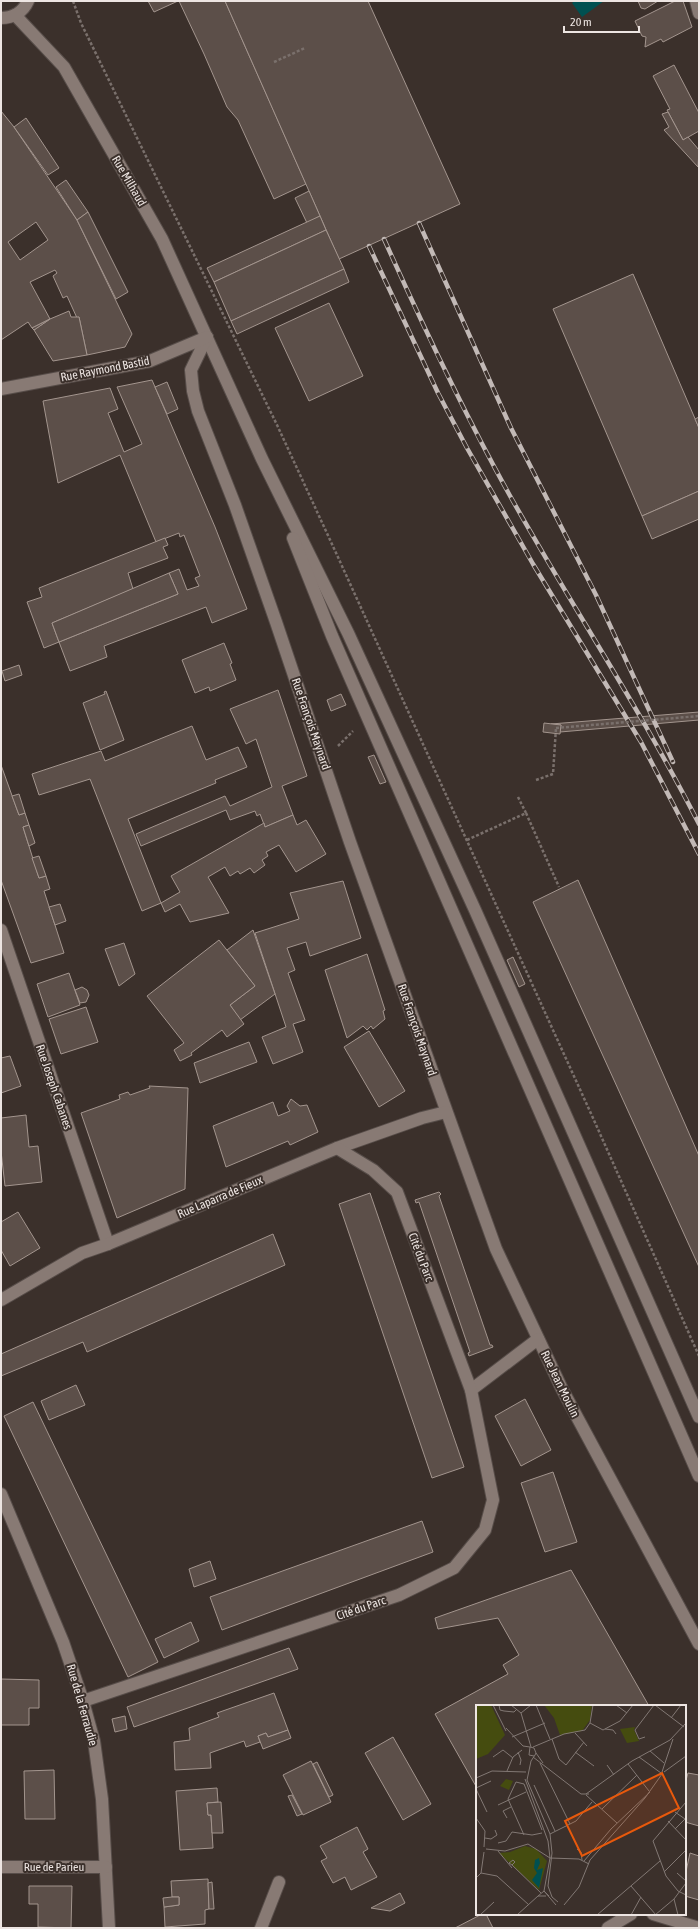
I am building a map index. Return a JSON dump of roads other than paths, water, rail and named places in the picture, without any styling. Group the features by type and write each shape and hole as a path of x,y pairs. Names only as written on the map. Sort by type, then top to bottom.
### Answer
{"street":[{"path":"1,18 15,15 23,10 28,1"},
{"path":"696,1 699,13"},
{"name":"Rue Milhaud","path":"15,15 64,67 162,239 262,459"},
{"name":"Rue Raymond Bastid","path":"1,389 150,361 206,337"},
{"name":"Rue François Maynard","path":"206,337 191,370 193,391 198,411 261,578 446,1112"},
{"path":"262,459 348,633 471,902 699,1417"},
{"path":"262,459 332,636 699,1476"},
{"name":"Rue Joseph Cabanes","path":"1,930 108,1244"},
{"name":"Rue Laparra de Fieux","path":"1,1300 82,1253 108,1244 338,1148 422,1118 446,1112"},
{"name":"Rue Jean Moulin","path":"446,1112 496,1250 538,1339 562,1389 699,1644"},
{"name":"Cité du Parc","path":"83,1701 399,1595 454,1568 485,1530 493,1500 471,1390 397,1192 373,1170 338,1148"},
{"path":"471,1390 538,1339"},
{"name":"Rue de la Ferraudie","path":"1,1494 11,1514 62,1642 83,1701 94,1741 102,1799 109,1928"},
{"name":"Rue de Parieu","path":"1,1867 106,1867"},
{"path":"261,1928 279,1882"},
{"path":"608,1928 629,1915"},
{"path":"656,1915 699,1928"}],"water":[{"path":"575,1 604,1 582,17 572,3"}],"railway":[{"path":"419,223 511,428 596,595 673,762"},
{"path":"384,239 444,368 492,463 654,740 699,824"},
{"path":"369,246 438,393 467,448 533,564 641,742 699,854"}]}
